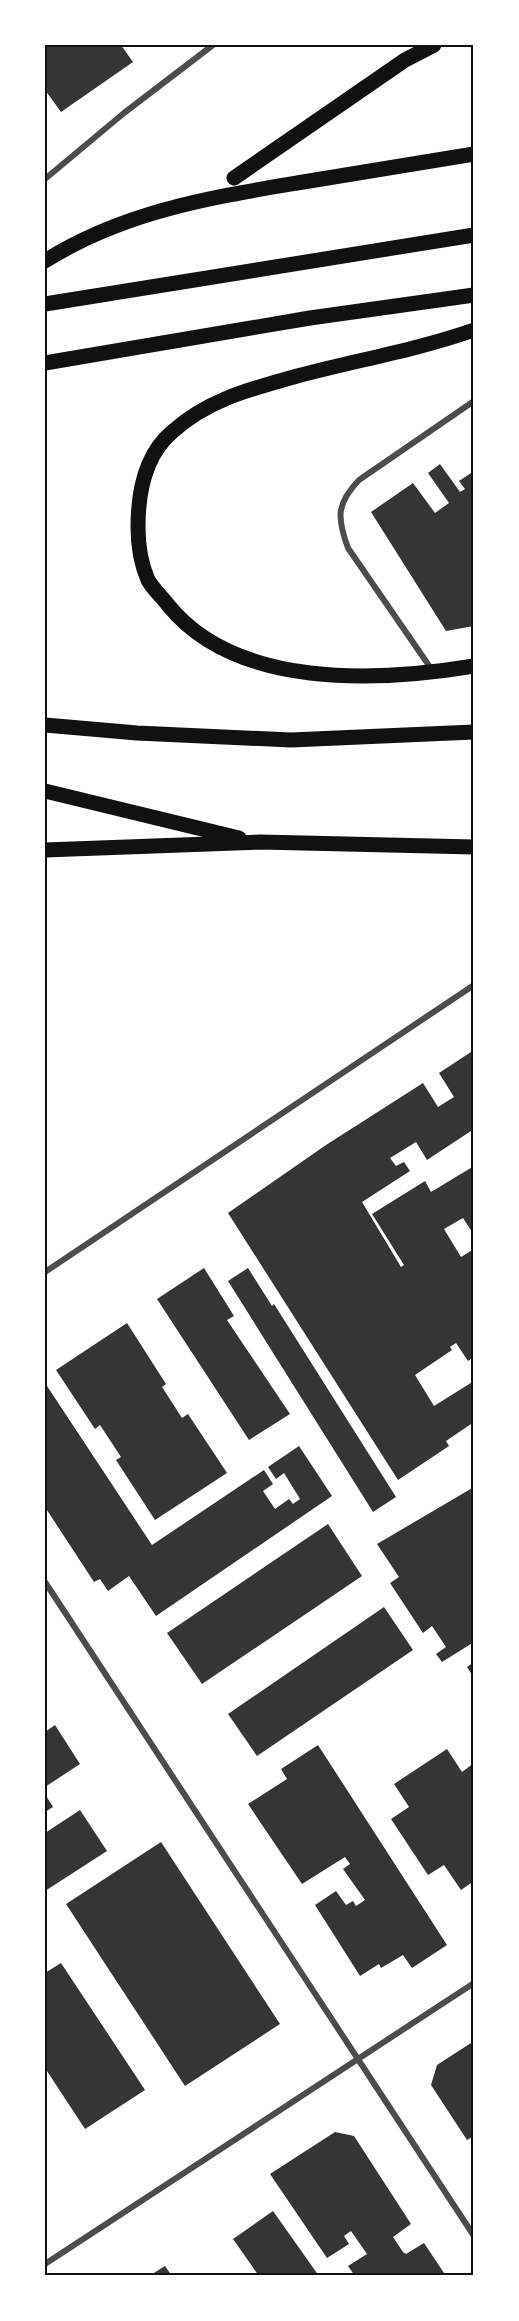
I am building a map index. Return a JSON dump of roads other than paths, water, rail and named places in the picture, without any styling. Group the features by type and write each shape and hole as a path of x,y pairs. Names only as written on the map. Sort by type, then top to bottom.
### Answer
{"main road":[{"path":"405,60 419,45"},
{"path":"234,178 405,60 434,45"},
{"path":"45,261 75,242 135,218 203,199 474,154"},
{"path":"45,304 474,235"},
{"path":"45,363 310,318 474,295"},
{"path":"474,330 421,346 242,391 199,410 169,433 148,465 138,501 138,545 149,580 180,620 224,649 264,665 376,677 434,673 474,666"},
{"path":"45,725 137,733 291,740 474,732"},
{"path":"45,791 260,842"},
{"path":"45,850 260,842 471,847"}],"street":[{"path":"45,179 124,113 213,45"},
{"path":"434,673 348,548 341,528 340,508 346,493 359,480 474,401"},
{"path":"45,1272 474,985"},
{"path":"45,1582 474,2236"},
{"path":"45,2264 474,1983"}]}
